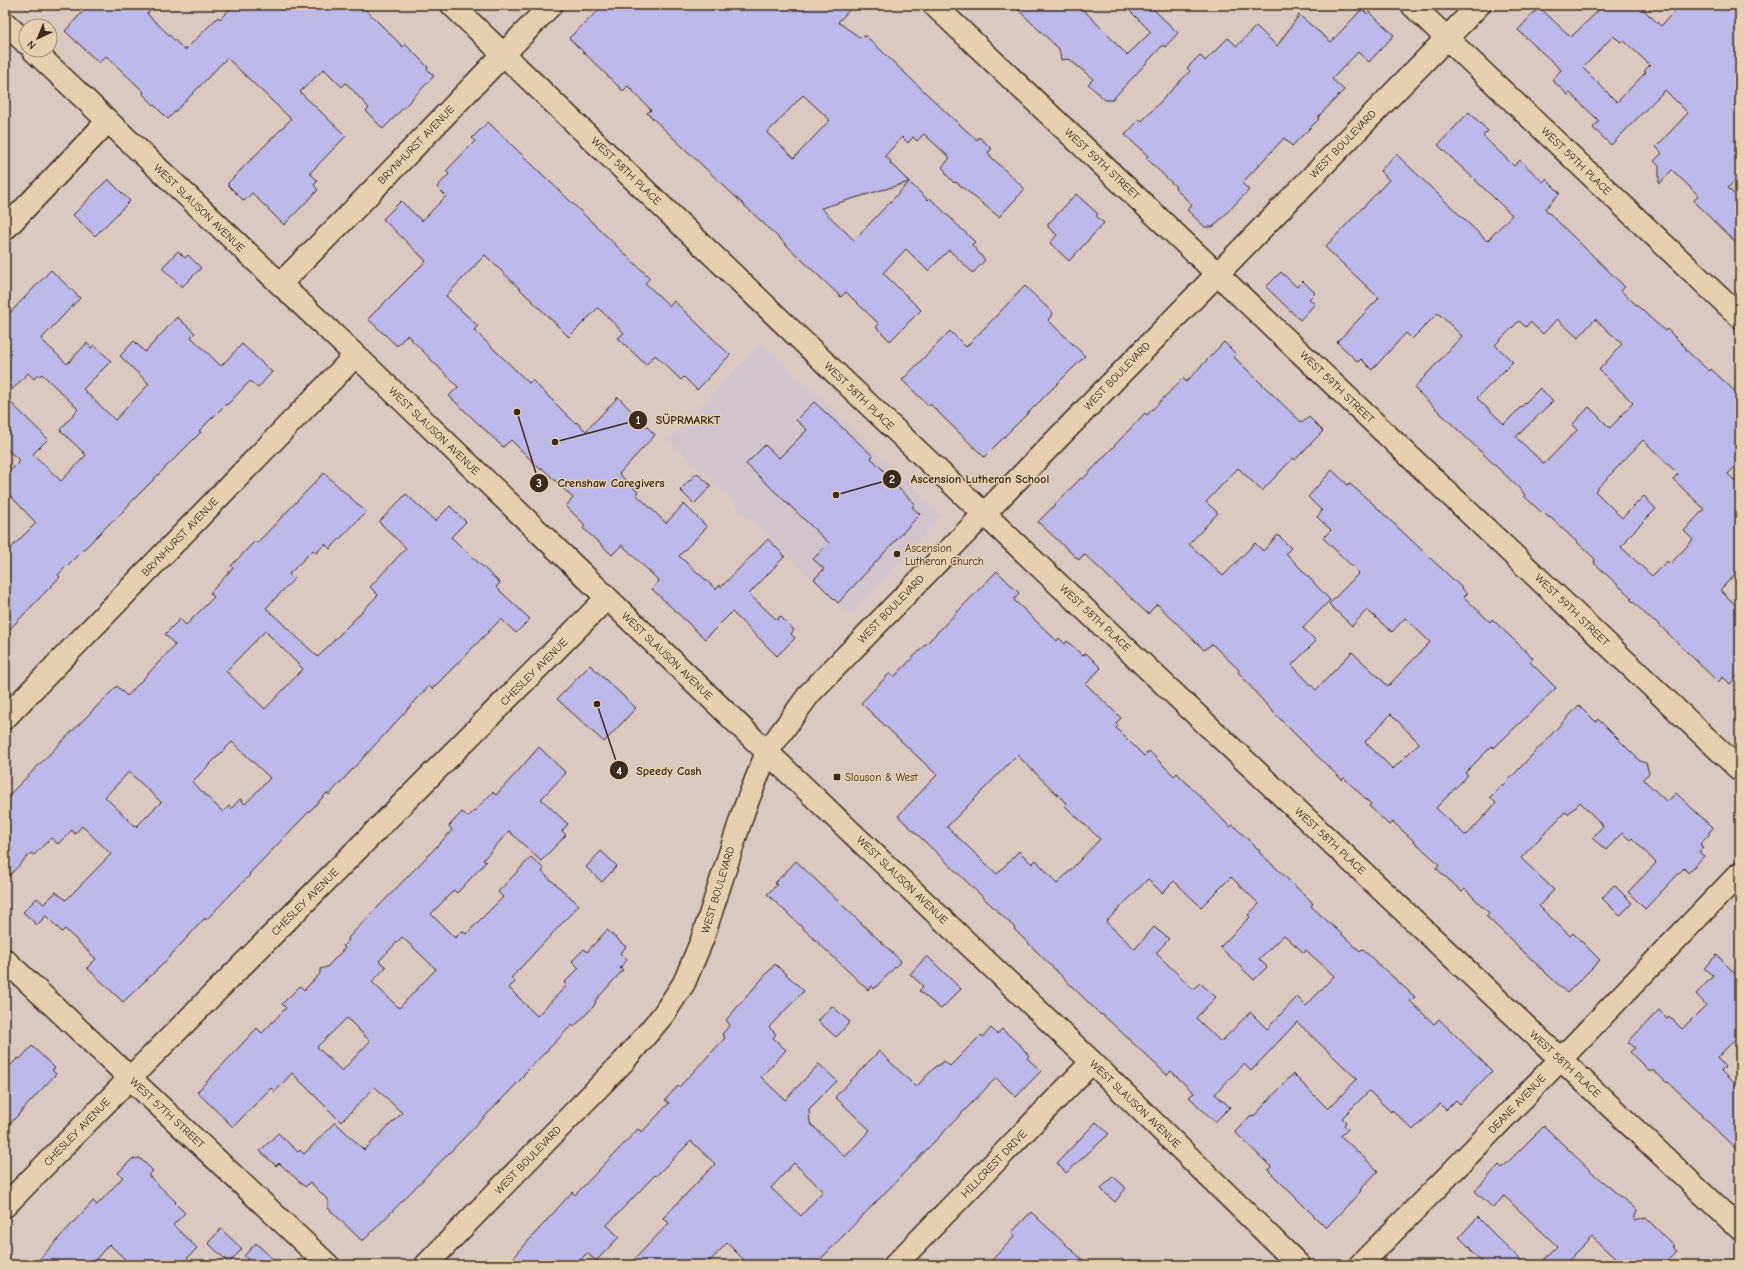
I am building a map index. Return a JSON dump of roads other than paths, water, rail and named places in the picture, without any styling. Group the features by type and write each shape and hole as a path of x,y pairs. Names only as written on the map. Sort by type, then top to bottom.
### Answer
{"street":[{"name":"WEST 58TH PLACE","path":"452,5 504,53 869,405 1740,1229"},
{"name":"BRYNHURST AVENUE","path":"280,284 343,221 551,5"},
{"name":"WEST 59TH STREET","path":"934,5 1740,770"},
{"name":"WEST 59TH PLACE","path":"1412,5 1740,317"},
{"name":"WEST BOULEVARD","path":"426,1265 624,1061 663,1015 684,983 702,940 744,810 767,752 810,693 1479,5"},
{"path":"5,23 18,35"},
{"name":"WEST SLAUSON AVENUE","path":"41,58 280,284 1092,1062 1299,1265"},
{"path":"5,229 108,122"},
{"name":"BRYNHURST AVENUE","path":"5,718 355,356"},
{"name":"CHESLEY AVENUE","path":"5,1206 130,1078 607,598"},
{"name":"DEANE AVENUE","path":"1360,1265 1740,873"},
{"name":"WEST 57TH STREET","path":"5,960 328,1265"},
{"name":"HILLCREST DRIVE","path":"895,1265 1092,1062"}],"place":[{"name":"Crenshaw Caregivers","path":"517,412"},
{"name":"SÜPRMARKT","path":"555,442"},
{"name":"Ascension Lutheran School","path":"836,495"},
{"name":"Ascension Lutheran Church","path":"897,554"},
{"name":"Speedy Cash","path":"597,704"},
{"name":"Slauson & West","path":"837,777"}]}
